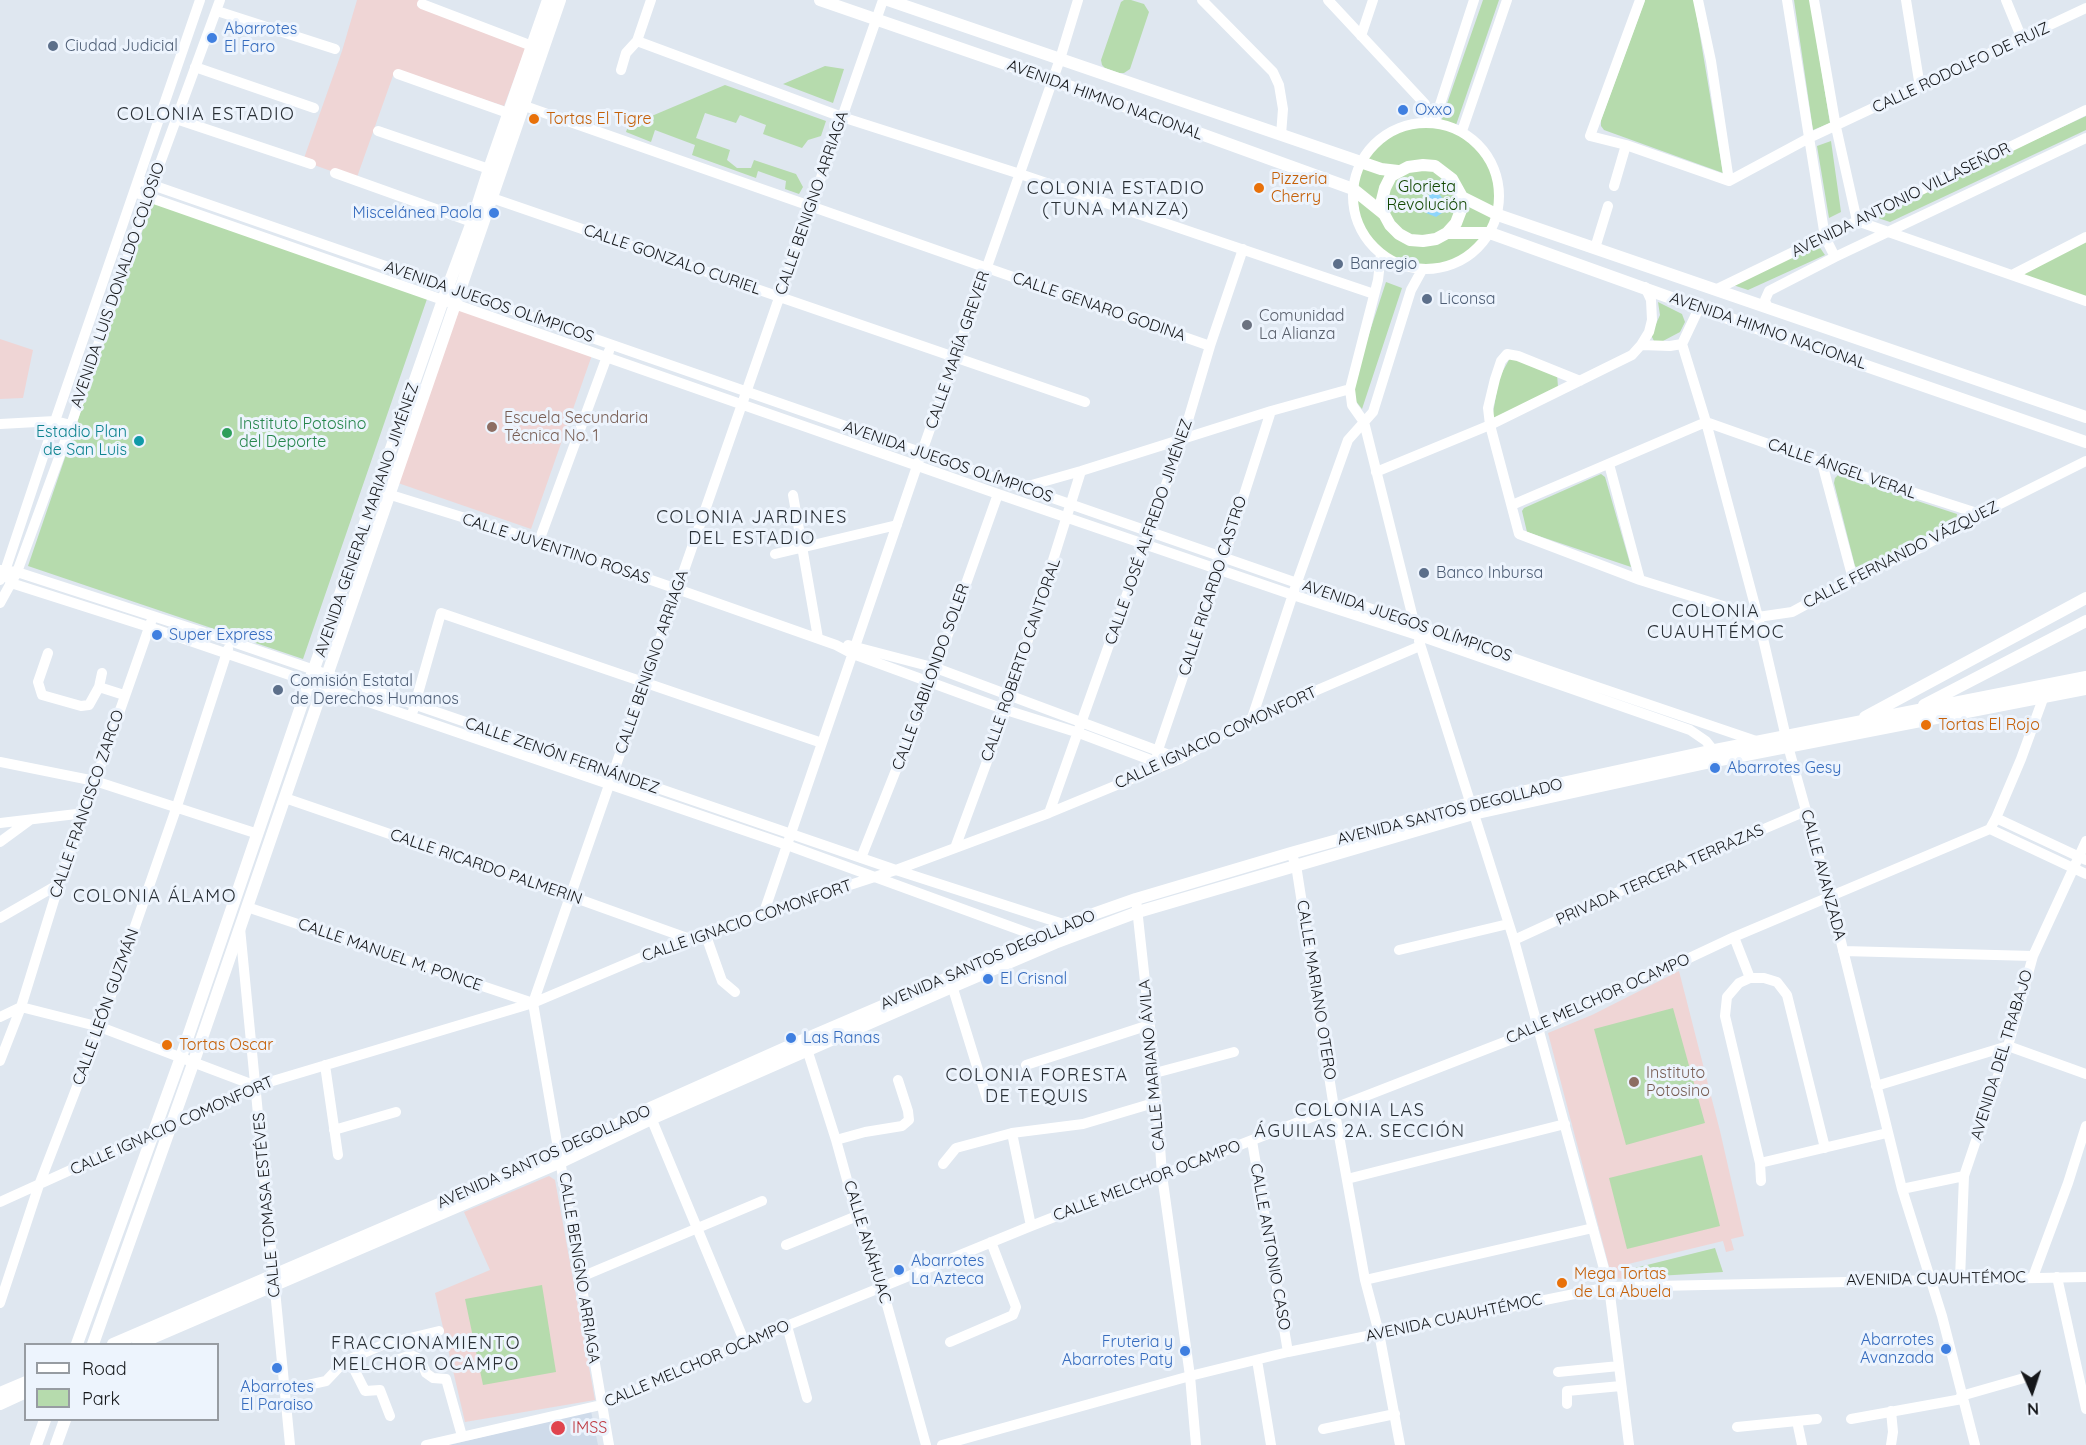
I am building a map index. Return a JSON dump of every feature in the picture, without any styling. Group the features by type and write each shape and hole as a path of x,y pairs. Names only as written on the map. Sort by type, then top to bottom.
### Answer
{"main road":[{"name":"AVENIDA GENERAL MARIANO JIMÉNEZ","path":"451,296 492,198 532,46 548,0"},
{"name":"AVENIDA GENERAL MARIANO JIMÉNEZ","path":"93,1343 328,674 384,493 451,296 489,170 560,0"},
{"name":"AVENIDA HIMNO NACIONAL","path":"820,0 1052,80 1353,189 1384,214"},
{"name":"AVENIDA HIMNO NACIONAL","path":"888,0 1360,162 1381,169 1398,171"},
{"path":"1435,166 1452,179 1462,197 1461,210 1456,223 1447,233 1423,242 1410,240 1390,225 1384,214 1382,201 1384,188 1391,176 1408,167 1435,166"},
{"name":"AVENIDA HIMNO NACIONAL","path":"1462,197 1498,215 2086,417"},
{"name":"AVENIDA HIMNO NACIONAL","path":"1447,233 1490,233 2086,442"},
{"name":"AVENIDA GENERAL MARIANO JIMÉNEZ","path":"77,1343 182,1058 314,669 384,493"},
{"path":"1854,723 2086,598"},
{"path":"1884,728 1910,712 2086,621"},
{"path":"2025,631 2034,648"},
{"name":"AVENIDA SANTOS DEGOLLADO","path":"140,1343 273,1282 560,1157 650,1114 951,982 1085,931 1137,906 1291,853 1472,809 1717,755 1884,728 2043,691 2086,678"},
{"name":"AVENIDA SANTOS DEGOLLADO","path":"1717,755 1759,742 1787,742 1854,723 1910,712 2043,691 2086,689"},
{"name":"AVENIDA SANTOS DEGOLLADO","path":"951,982 1065,924 1296,865 1472,809"},
{"name":"AVENIDA SANTOS DEGOLLADO","path":"116,1343 273,1282"},
{"path":"0,1393 24,1383"},
{"path":"0,1404 24,1393"},
{"path":"36,1445 44,1421"},
{"path":"56,1445 64,1421"}],"street":[{"name":"AVENIDA LUIS DONALDO COLOSIO","path":"0,603 4,576 55,421 200,0"},
{"path":"621,70 626,53 637,41 651,0"},
{"name":"CALLE BENIGNO ARRIAGA","path":"609,1445 533,1003 883,0"},
{"name":"CALLE MARÍA GREVER","path":"763,915 955,356 1060,59 1078,0"},
{"path":"1202,0 1273,72 1279,85 1283,109 1281,135"},
{"path":"1328,0 1425,104 1431,123"},
{"path":"1361,36 1373,0"},
{"path":"1431,123 1474,0"},
{"path":"1462,131 1507,0"},
{"path":"1641,0 1590,135 1730,181 1711,61 1698,0"},
{"path":"1786,0 1825,237 1835,257"},
{"path":"1815,0 1836,127 1857,221 2086,301"},
{"path":"1906,0 1920,87"},
{"path":"2006,0 2022,39"},
{"path":"422,4 532,46"},
{"name":"AVENIDA LUIS DONALDO COLOSIO","path":"17,572 71,425 152,184 219,5"},
{"path":"219,5 335,49"},
{"name":"CALLE RODOLFO DE RUIZ","path":"1730,181 1809,138 2086,8"},
{"path":"637,41 842,117 1020,174 1374,294"},
{"path":"195,67 314,108"},
{"name":"CALLE GENARO GODINA","path":"398,74 515,107 811,206 1210,346"},
{"name":"AVENIDA ANTONIO VILLASEÑOR","path":"1717,289 2086,110"},
{"path":"176,119 310,164"},
{"path":"1414,123 1431,123 1462,131 1481,146 1495,167 1500,190 1498,215 1490,233 1470,256 1447,267 1422,270 1398,264 1381,254 1363,234 1354,213 1353,189 1360,162 1372,147 1391,132 1414,123"},
{"path":"378,131 489,170"},
{"name":"AVENIDA ANTONIO VILLASEÑOR","path":"1767,306 1765,300 1769,291 1835,257 2086,138"},
{"path":"1614,186 1626,145"},
{"path":"335,173 472,222"},
{"name":"AVENIDA JUEGOS OLÍMPICOS","path":"138,180 451,296 607,357 1419,640 1690,730 1706,741 1717,755"},
{"name":"AVENIDA JUEGOS OLÍMPICOS","path":"134,192 451,296 611,345 1759,742"},
{"name":"CALLE GONZALO CURIEL","path":"492,198 1085,402"},
{"path":"1595,248 1608,206"},
{"path":"2012,275 2086,237"},
{"name":"CALLE JOSÉ ALFREDO JIMÉNEZ","path":"1049,813 1183,437 1210,346 1244,249"},
{"path":"1381,254 1374,294 1350,389 1352,405 1364,422 1414,623 1514,940 1593,1228 1608,1287 1629,1445"},
{"path":"1252,718 1297,582 1348,440 1373,412 1411,290 1422,270"},
{"path":"1376,472 1490,425 1632,356 1649,332 1652,320 1651,300 1645,287"},
{"path":"1641,345 1682,344 1699,308"},
{"path":"92,312 107,317"},
{"name":"CALLE AVANZADA","path":"1682,344 1706,422 1758,617 1787,742 1830,897 1887,1133 1942,1316 1975,1445"},
{"path":"539,541 611,345"},
{"name":"CALLE FERNANDO VÁZQUEZ","path":"1580,381 1518,356 1507,354 1501,361 1488,408 1490,425 1519,534 1640,580 1758,617 1792,612 2086,461"},
{"path":"998,494 1082,471 1183,437 1350,389"},
{"name":"CALLE RICARDO CASTRO","path":"1160,763 1158,750 1224,557 1270,411"},
{"path":"0,424 55,421 71,425"},
{"path":"1512,504 1706,422"},
{"name":"CALLE ÁNGEL VERAL","path":"1706,422 1822,463 1980,514"},
{"path":"1822,463 1853,579"},
{"path":"1609,464 1640,580"},
{"name":"CALLE ROBERTO CANTORAL","path":"955,848 1011,696 1082,471"},
{"name":"CALLE JUVENTINO ROSAS","path":"384,493 539,541 836,645 936,668 1011,696 1160,763"},
{"name":"CALLE GABILONDO SOLER","path":"861,858 931,682 998,494"},
{"path":"793,495 818,638"},
{"path":"774,554 897,525"},
{"name":"CALLE ZENÓN FERNÁNDEZ","path":"4,576 17,572 314,669 414,704 611,779"},
{"name":"CALLE ZENÓN FERNÁNDEZ","path":"4,576 412,717 611,779 789,839 861,858 1085,931"},
{"path":"412,717 441,614 645,681 822,743"},
{"name":"CALLE FRANCISCO ZARCO","path":"0,1061 21,1007 59,884 153,616"},
{"name":"CALLE IGNACIO COMONFORT","path":"0,1202 154,1130 256,1086 533,1003 687,939 896,870 1049,813 1160,763 1180,759 1252,718 1419,640"},
{"name":"CALLE LEÓN GUZMÁN","path":"0,1303 39,1185 100,1028 177,806 230,641"},
{"name":"CALLE JUVENTINO ROSAS","path":"854,650 1006,710 1081,728 1158,750 1180,759"},
{"path":"48,653 38,682 42,695 81,706 89,705 99,687 102,673"},
{"path":"99,687 124,695"},
{"path":"2043,691 1990,829 2086,874"},
{"path":"0,762 95,781 258,834"},
{"name":"CALLE RICARDO PALMERIN","path":"285,798 570,896 687,939"},
{"name":"PRIVADA TERCERA TERRAZAS","path":"1514,940 1649,878 1806,811"},
{"path":"0,823 85,813"},
{"path":"1996,818 2082,859"},
{"path":"0,842 30,819"},
{"name":"CALLE MELCHOR OCAMPO","path":"426,1445 601,1405 991,1242 1538,1029 1734,937 1990,829"},
{"name":"CALLE ZENÓN FERNÁNDEZ","path":"789,839 872,877 1055,943"},
{"name":"AVENIDA DEL TRABAJO","path":"1960,1279 1964,1176 2008,1046 2033,956 2073,868 2082,859 2086,840"},
{"name":"CALLE MARIANO OTERO","path":"1291,853 1296,865 1334,1108 1365,1280 1379,1333 1400,1445"},
{"path":"0,918 59,884"},
{"name":"CALLE MARIANO ÁVILA","path":"1137,906 1155,1073 1162,1175 1190,1376 1196,1445"},
{"name":"CALLE MANUEL M. PONCE","path":"247,907 533,1003"},
{"path":"1399,950 1508,924"},
{"name":"CALLE TOMASA ESTÉVES","path":"240,928 273,1282 291,1445"},
{"path":"705,933 722,981 735,992"},
{"path":"1734,937 1750,978"},
{"path":"1842,951 2033,956"},
{"path":"1761,1181 1760,1163 1725,1016 1727,997 1738,983 1750,978 1764,978 1777,982 1787,995 1825,1148"},
{"path":"951,982 987,1099"},
{"path":"0,1017 21,1007 100,1028 194,1061 256,1086"},
{"path":"1026,1065 1149,1025"},
{"name":"CALLE ANÁHUAC","path":"806,1046 857,1216 882,1287 926,1445"},
{"path":"1876,1086 2008,1046 2086,1074"},
{"path":"1155,1073 1233,1052"},
{"path":"325,1065 338,1155"},
{"path":"836,1140 865,1132 902,1126 909,1120 898,1080"},
{"path":"943,1164 956,1148 1012,1133 1083,1124 1157,1102"},
{"path":"334,1130 396,1112"},
{"path":"650,1114 745,1343"},
{"path":"1347,1179 1565,1124"},
{"path":"2033,1277 2086,1126"},
{"path":"1012,1133 1031,1226"},
{"path":"1760,1163 1887,1133"},
{"name":"CALLE ANTONIO CASO","path":"1252,1141 1288,1353"},
{"path":"1902,1189 1964,1176"},
{"path":"581,1277 762,1200"},
{"path":"786,1245 857,1216"},
{"path":"1365,1280 1593,1228"},
{"path":"950,1342 1013,1315 1016,1307 991,1242"},
{"path":"2057,1277 2086,1409"},
{"name":"AVENIDA CUAUHTÉMOC","path":"942,1445 1190,1376 1257,1360 1608,1287 2086,1277"},
{"path":"787,1326 807,1398"},
{"path":"285,1390 326,1381 345,1361 385,1344 439,1331"},
{"path":"388,1363 411,1355 420,1359 426,1373 433,1378 446,1378 462,1436"},
{"path":"1257,1360 1271,1445"},
{"path":"345,1361 354,1369 365,1391 380,1390 390,1416"},
{"path":"1558,1372 1618,1366"},
{"path":"1851,1419 1962,1397 2025,1378"},
{"path":"1566,1404 1567,1391 1621,1386"},
{"path":"1890,1445 1893,1432 1891,1411"},
{"path":"1323,1428 1395,1414"},
{"path":"1737,1427 1817,1419"},
{"path":"1797,1421 1802,1445"}],"shaded area":[{"path":"357,0 419,0 417,6 526,47 504,106 395,70 356,180 303,161 342,51"},
{"name":"Escuela Secundaria Técnica No. 1","path":"459,309 592,355 531,529 398,483"},
{"path":"0,339 33,350 23,398 0,399"},
{"name":"Instituto Potosino","path":"1679,971 1744,1236 1731,1239 1734,1250 1726,1252 1723,1241 1620,1266 1623,1279 1616,1278 1611,1274 1548,1033 1592,1015"},
{"path":"549,1176 555,1180 595,1400 465,1422 435,1293 490,1270 464,1212"},
{"name":"IMSS","path":"591,1411 598,1445 449,1445"}],"green space":[{"path":"1124,0 1144,4 1149,12 1130,69 1119,73 1105,68 1101,60 1121,2"},
{"path":"1483,0 1499,0 1456,125 1441,121"},
{"path":"1645,0 1694,0 1723,173 1604,130 1601,126 1601,120"},
{"path":"1794,0 1810,0 1830,123 1813,130"},
{"path":"825,66 844,69 833,103 783,84"},
{"path":"725,85 826,121 821,136 808,140 802,148 763,134 766,125 740,115 736,123 705,113 696,138 730,150 727,160 737,168 751,168 754,160 796,174 803,187 799,194 785,189 786,181 758,171 756,178 692,155 695,145 655,130 651,142 626,132 628,126"},
{"path":"2086,116 2086,130 1890,222 1872,216"},
{"name":"Glorieta Revolución","path":"1426,123 1454,128 1478,144 1494,168 1499,196 1494,224 1478,248 1454,264 1426,269 1398,264 1374,248 1358,224 1353,196 1358,168 1374,144 1398,128"},
{"path":"1831,141 1841,212 1829,218 1817,146"},
{"name":"Instituto Potosino del Deporte","path":"153,200 427,299 303,659 28,566"},
{"path":"2086,237 2086,301 2012,275"},
{"path":"1816,242 1825,255 1748,290 1730,284"},
{"path":"1386,282 1402,288 1362,409 1355,400 1353,383"},
{"path":"1658,302 1682,314 1685,322 1680,332 1663,341 1654,341 1651,335 1660,315"},
{"path":"1510,358 1557,374 1558,387 1492,419 1499,378"},
{"path":"1601,474 1605,477 1631,567 1527,532 1522,511 1524,508"},
{"path":"1838,475 1957,514 1956,520 1861,571 1855,566 1834,483"},
{"path":"1673,1008 1705,1123 1626,1145 1594,1029"},
{"path":"1702,1155 1720,1226 1627,1249 1609,1178"},
{"path":"1715,1248 1723,1272 1625,1278 1623,1271"},
{"path":"542,1285 556,1372 483,1385 465,1299"}],"water":[{"path":"1431,194 1439,194 1446,203 1445,211 1436,217 1426,213 1423,206 1425,198"}],"place":[{"name":"Abarrotes El Faro","path":"212,38"},
{"name":"Ciudad Judicial","path":"53,46"},
{"name":"Oxxo","path":"1403,110"},
{"name":"Tortas El Tigre","path":"534,119"},
{"name":"Pizzeria Cherry","path":"1259,188"},
{"name":"Miscelánea Paola","path":"494,213"},
{"name":"Banregio","path":"1338,264"},
{"name":"Liconsa","path":"1427,299"},
{"name":"Comunidad La Alianza","path":"1247,325"},
{"name":"Escuela Secundaria Técnica No. 1","path":"492,427"},
{"name":"Instituto Potosino del Deporte","path":"227,433"},
{"name":"Estadio Plan de San Luis","path":"139,441"},
{"name":"Banco Inbursa","path":"1424,573"},
{"name":"Super Express","path":"157,635"},
{"name":"Comisión Estatal de Derechos Humanos","path":"278,690"},
{"name":"Tortas El Rojo","path":"1926,725"},
{"name":"Abarrotes Gesy","path":"1715,768"},
{"name":"El Crisnal","path":"988,979"},
{"name":"Las Ranas","path":"791,1038"},
{"name":"Tortas Oscar","path":"167,1045"},
{"name":"Instituto Potosino","path":"1634,1082"},
{"name":"Abarrotes La Azteca","path":"899,1270"},
{"name":"Mega Tortas de La Abuela","path":"1562,1283"},
{"name":"Abarrotes Avanzada","path":"1946,1349"},
{"name":"Fruteria y Abarrotes Paty","path":"1185,1351"},
{"name":"Abarrotes El Paraiso","path":"277,1368"},
{"name":"IMSS","path":"558,1428"}],"district":[{"name":"COLONIA ESTADIO","path":"206,115"},
{"name":"COLONIA ESTADIO (TUNA MANZA)","path":"1116,199"},
{"name":"COLONIA JARDINES DEL ESTADIO","path":"752,528"},
{"name":"COLONIA CUAUHTÉMOC","path":"1716,622"},
{"name":"COLONIA ÁLAMO","path":"155,897"},
{"name":"COLONIA FORESTA DE TEQUIS","path":"1037,1086"},
{"name":"COLONIA LAS ÁGUILAS 2A. SECCIÓN","path":"1360,1121"},
{"name":"FRACCIONAMIENTO MELCHOR OCAMPO","path":"426,1354"}]}
